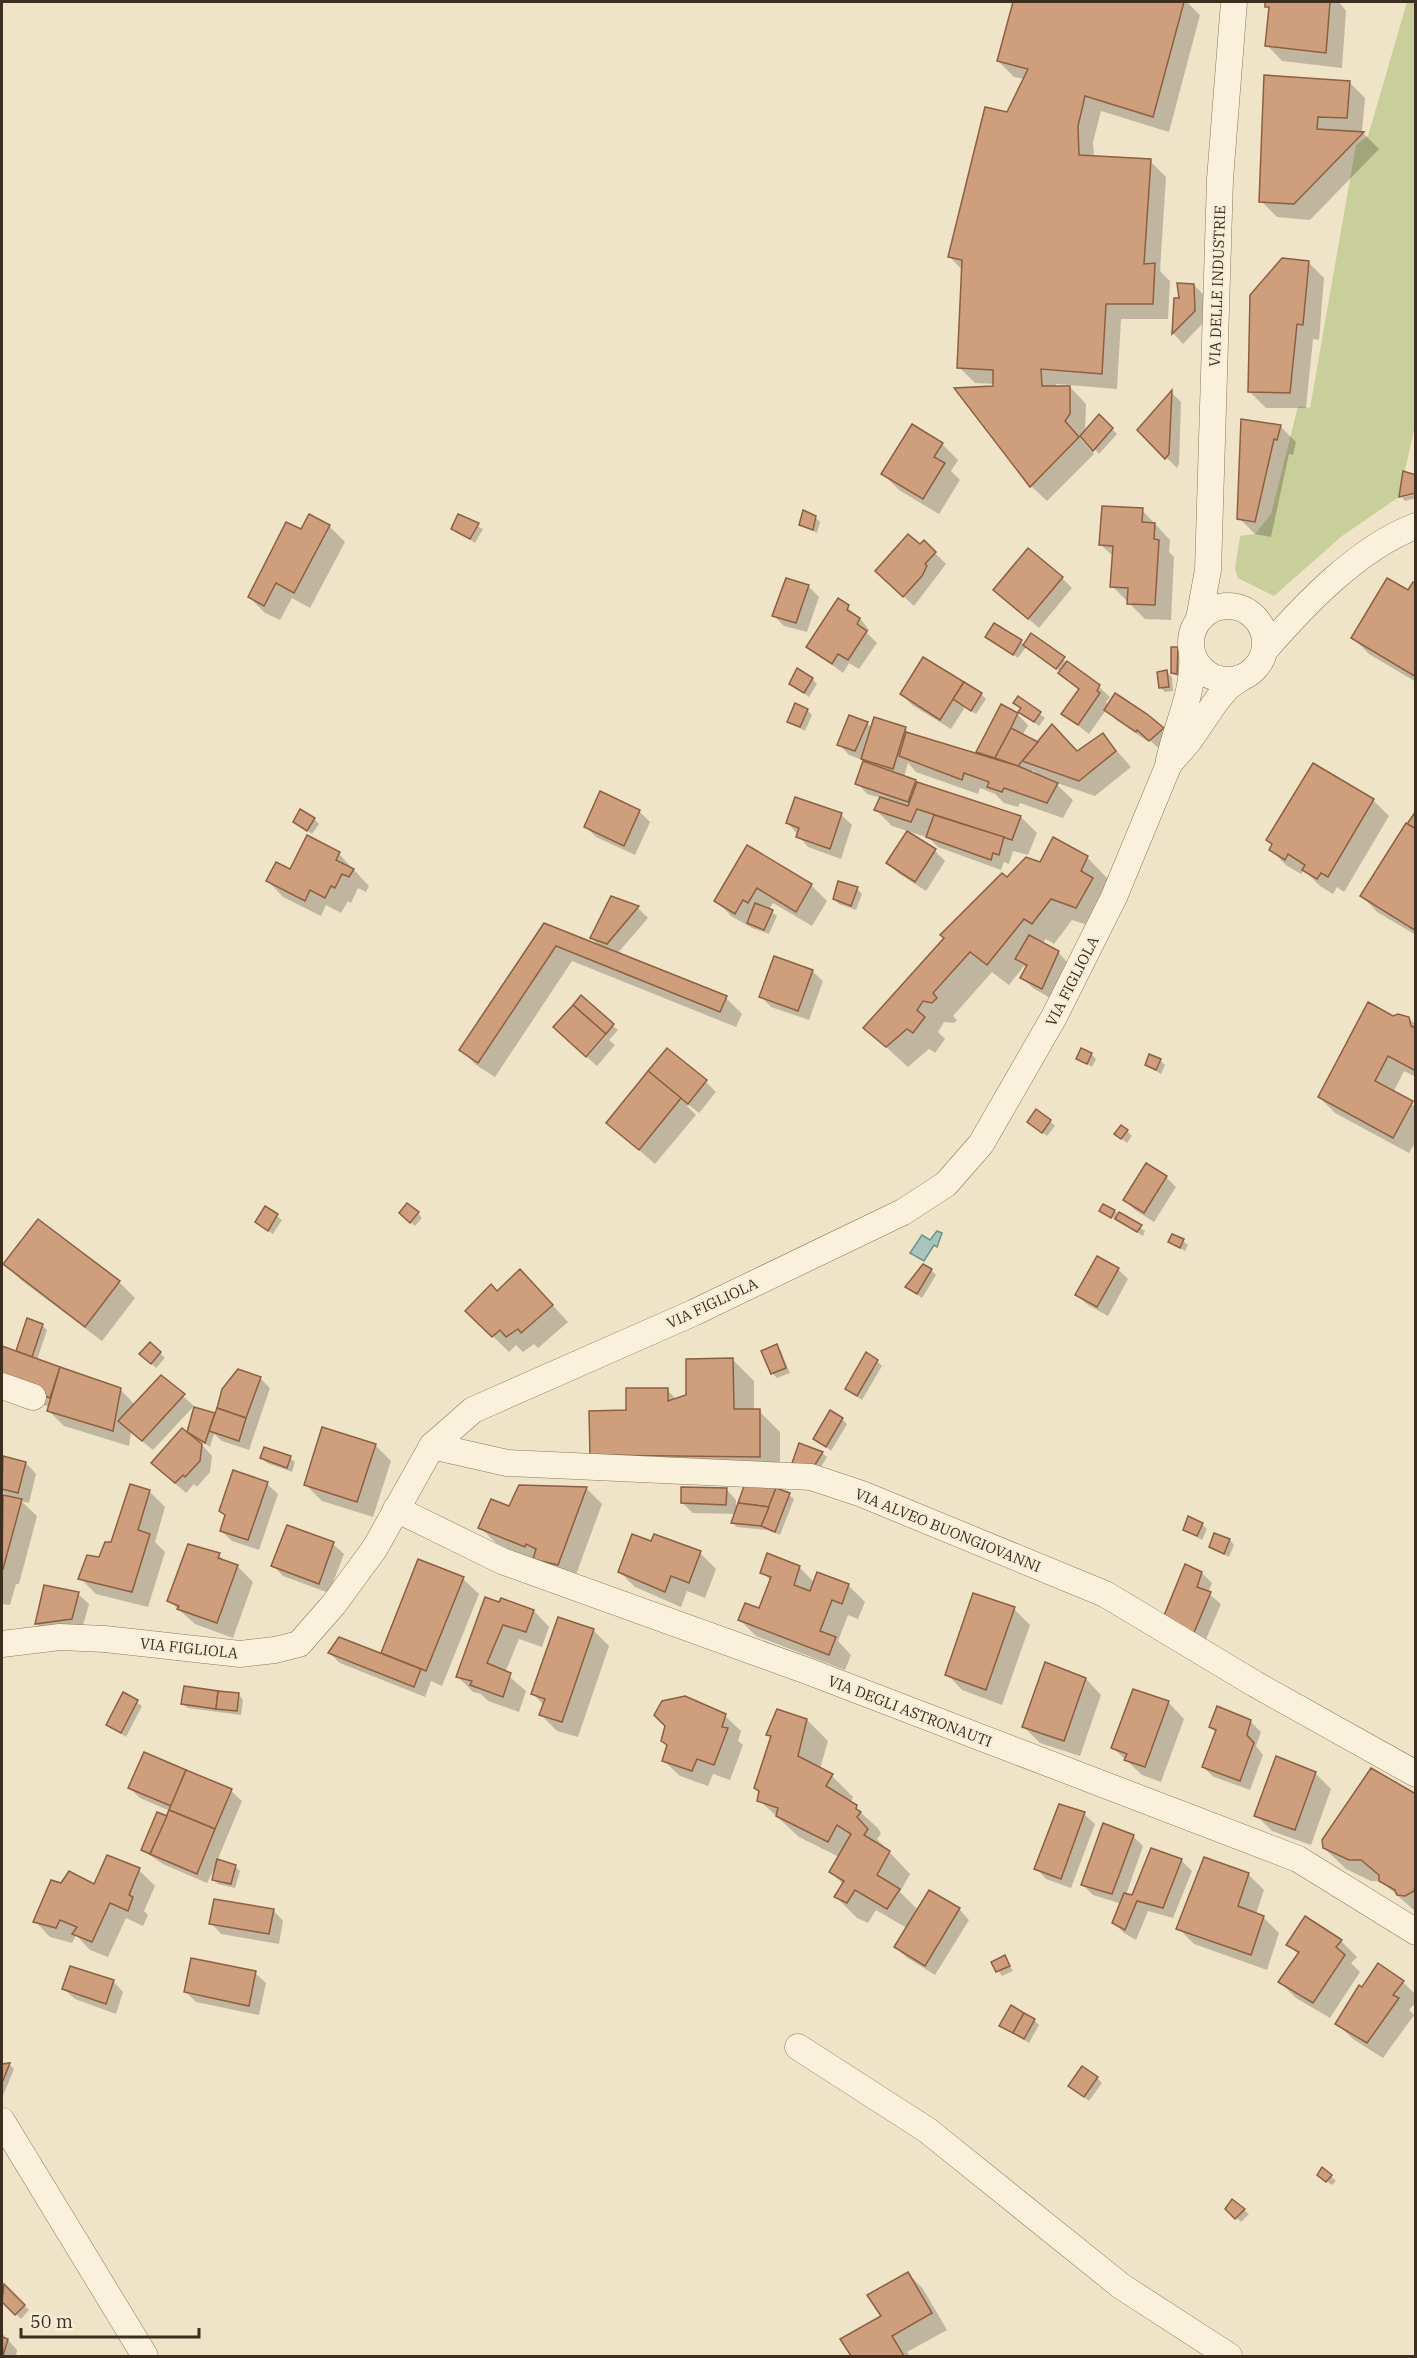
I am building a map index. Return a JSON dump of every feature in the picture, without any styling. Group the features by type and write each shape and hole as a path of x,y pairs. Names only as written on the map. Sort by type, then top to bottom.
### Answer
{"street":[{"name":"VIA DELLE INDUSTRIE","path":"1169,764 1175,734 1192,688 1190,641 1198,619 1208,570 1221,179 1234,2"},
{"path":"1192,653 1205,672 1216,679 1241,678 1260,662 1265,650 1300,610 1360,558 1416,526"},
{"path":"1208,570 1265,637 1265,650"},
{"path":"1198,619 1218,607 1242,611 1300,610"},
{"name":"VIA FIGLIOLA","path":"2,1644 60,1637 105,1639 240,1654 299,1644 334,1604 375,1548 432,1446 473,1410 693,1313 903,1212 946,1184 981,1144 1054,1017 1114,897 1169,764 1189,741 1228,687 1241,678"},
{"path":"2,1386 33,1397"},
{"name":"VIA ALVEO BUONGIOVANNI","path":"432,1446 507,1463 812,1477 852,1491 1105,1594 1256,1684 1416,1774"},
{"name":"VIA DEGLI ASTRONAUTI","path":"396,1509 502,1562 810,1672 1298,1859 1416,1932"},
{"path":"798,2048 927,2130 1121,2286 1229,2356"},
{"path":"2,2121 145,2356"}],"green space":[{"path":"1407,2 1415,2 1416,421 1399,497 1342,536 1274,596 1238,578 1235,569 1240,536 1255,534 1271,514 1298,406 1310,408 1356,145 1368,136"}],"water":[{"path":"937,1231 942,1233 937,1247 934,1245 924,1261 910,1253 922,1235 930,1240"}],"building":[{"path":"1013,2 1184,2 1153,117 1085,96 1078,126 1079,155 1151,159 1144,264 1155,263 1153,304 1106,304 1102,374 1041,369 1042,386 1070,386 1070,414 1065,421 1079,437 1030,487 954,388 993,386 993,370 957,368 962,260 948,257 985,107 1007,112 1028,69 997,61"},
{"path":"1265,2 1330,2 1326,53 1265,46 1269,7 1265,7"},
{"path":"1264,75 1350,81 1347,118 1318,117 1317,129 1364,132 1294,204 1259,202"},
{"path":"1282,258 1309,261 1303,325 1297,324 1290,393 1248,392 1250,295"},
{"path":"1177,283 1194,284 1195,311 1172,334 1174,298 1179,298"},
{"path":"1172,390 1169,454 1165,459 1137,430"},
{"path":"1099,414 1113,428 1093,451 1080,436"},
{"path":"1241,419 1281,425 1277,440 1274,439 1255,522 1237,519"},
{"path":"912,424 943,443 934,457 945,463 923,499 881,474"},
{"path":"1403,471 1416,475 1416,493 1399,497"},
{"path":"1102,506 1143,508 1142,522 1155,523 1154,539 1159,540 1155,605 1127,604 1128,588 1110,587 1113,546 1099,545"},
{"path":"803,510 816,516 813,530 799,525"},
{"path":"309,514 330,525 294,593 276,583 264,606 248,597 286,522 301,529"},
{"path":"458,514 479,523 470,539 451,529"},
{"path":"908,534 920,544 924,540 936,552 925,564 927,566 922,576 903,597 875,571"},
{"path":"1028,548 1063,577 1028,619 993,590"},
{"path":"786,578 809,585 796,623 772,616"},
{"path":"1387,578 1408,590 1413,582 1416,584 1416,677 1351,638"},
{"path":"838,598 849,605 847,610 860,618 857,624 867,631 848,660 838,654 832,664 806,647"},
{"path":"994,623 1022,640 1013,655 985,637"},
{"path":"1031,633 1065,657 1056,669 1023,645"},
{"path":"1171,647 1178,647 1177,674 1171,673"},
{"path":"923,657 964,682 940,720 900,694"},
{"path":"1067,661 1100,685 1097,691 1100,693 1078,725 1061,714 1079,689 1058,673"},
{"path":"797,668 813,678 804,693 789,684"},
{"path":"1167,670 1169,687 1159,688 1157,672"},
{"path":"964,682 982,693 971,711 953,699"},
{"path":"1115,693 1164,728 1149,741 1137,730 1136,732 1104,710"},
{"path":"1018,696 1041,712 1034,722 1018,712 1021,708 1013,703"},
{"path":"795,703 808,709 800,727 787,722"},
{"path":"1001,704 1018,713 995,758 976,752"},
{"path":"849,715 868,722 855,751 837,745"},
{"path":"874,717 906,727 893,769 861,759"},
{"path":"1052,724 1077,751 1103,733 1116,751 1079,781 1022,761"},
{"path":"1011,728 1038,742 1018,766 995,758"},
{"path":"906,732 1018,766 1058,783 1047,803 1004,788 1002,792 987,787 989,782 964,773 962,780 899,756"},
{"path":"863,761 916,780 908,802 855,784"},
{"path":"1313,763 1374,799 1328,877 1321,873 1317,879 1302,870 1305,865 1288,854 1285,860 1269,850 1272,844 1266,840"},
{"path":"917,782 1021,816 1012,840 917,809 911,822 874,810 880,797 908,806"},
{"path":"600,791 640,810 624,846 584,827"},
{"path":"795,797 842,813 830,849 796,837 799,828 786,823"},
{"path":"300,809 315,818 307,831 293,822"},
{"path":"1416,811 1416,829 1407,824"},
{"path":"934,815 1004,837 999,855 993,853 991,860 926,837"},
{"path":"1406,823 1416,829 1416,931 1360,896"},
{"path":"907,831 936,849 915,882 886,863"},
{"path":"307,835 340,852 336,860 354,869 349,877 342,874 335,888 331,886 325,898 310,890 305,901 266,881 276,862 290,869"},
{"path":"1053,837 1088,856 1081,871 1093,878 1076,908 1051,899 1032,924 1024,919 987,965 970,952 933,993 937,998 932,1003 923,1001 917,1010 925,1017 913,1033 907,1029 886,1047 863,1028 944,938 940,935 1002,873 1007,877 1026,857 1040,862"},
{"path":"747,845 812,884 796,912 757,888 748,903 743,900 735,914 714,901"},
{"path":"838,881 858,887 851,906 833,899"},
{"path":"611,896 639,906 607,944 590,938"},
{"path":"755,903 773,910 764,930 747,923"},
{"path":"544,923 727,996 720,1012 556,946 478,1063 459,1050"},
{"path":"1029,935 1059,951 1042,989 1020,978 1027,965 1015,959"},
{"path":"774,956 813,970 798,1011 759,997"},
{"path":"581,995 614,1024 606,1034 573,1005"},
{"path":"1368,1002 1393,1016 1398,1014 1409,1017 1411,1026 1416,1028 1416,1071 1388,1056 1375,1081 1413,1101 1393,1138 1318,1097"},
{"path":"573,1005 606,1034 586,1057 553,1027"},
{"path":"667,1048 707,1080 688,1104 648,1071"},
{"path":"1081,1048 1092,1053 1087,1064 1076,1059"},
{"path":"1149,1054 1161,1059 1156,1070 1145,1065"},
{"path":"648,1071 681,1098 639,1150 606,1123"},
{"path":"1036,1109 1051,1120 1042,1133 1027,1122"},
{"path":"1121,1125 1128,1130 1121,1139 1114,1134"},
{"path":"1146,1163 1167,1176 1144,1213 1123,1200"},
{"path":"407,1203 419,1212 410,1223 399,1213"},
{"path":"1103,1204 1115,1210 1111,1218 1099,1211"},
{"path":"265,1206 278,1214 268,1231 255,1222"},
{"path":"1119,1212 1142,1225 1137,1232 1115,1219"},
{"path":"38,1219 120,1281 85,1327 3,1264"},
{"path":"1172,1234 1184,1239 1180,1248 1168,1242"},
{"path":"1097,1256 1119,1268 1097,1307 1075,1295"},
{"path":"923,1264 932,1269 917,1294 905,1287"},
{"path":"520,1269 553,1305 521,1333 518,1329 506,1337 500,1330 492,1337 465,1311 491,1284 497,1291"},
{"path":"27,1318 43,1324 32,1357 16,1351"},
{"path":"150,1342 161,1352 151,1364 139,1354"},
{"path":"777,1344 786,1368 771,1374 761,1351"},
{"path":"2,1346 60,1367 50,1398 2,1381"},
{"path":"866,1352 878,1360 857,1396 845,1389"},
{"path":"733,1358 734,1409 760,1409 760,1457 590,1455 589,1411 626,1410 626,1388 668,1388 668,1401 686,1395 686,1359"},
{"path":"60,1367 121,1388 113,1431 47,1411"},
{"path":"238,1369 261,1377 246,1418 217,1408 222,1389"},
{"path":"161,1375 185,1394 142,1441 118,1421"},
{"path":"194,1407 215,1413 205,1443 187,1432"},
{"path":"217,1408 246,1418 239,1441 209,1431"},
{"path":"830,1410 843,1418 826,1447 813,1439"},
{"path":"322,1427 376,1444 357,1502 304,1485"},
{"path":"182,1428 202,1444 200,1461 185,1477 183,1475 175,1483 151,1463"},
{"path":"799,1443 823,1452 811,1471 792,1463"},
{"path":"264,1447 291,1456 287,1468 260,1458"},
{"path":"3,1456 26,1462 18,1493 2,1489"},
{"path":"233,1470 268,1482 248,1540 220,1531 225,1515 219,1511"},
{"path":"745,1483 776,1488 769,1507 738,1503"},
{"path":"130,1484 150,1490 138,1530 150,1534 132,1592 78,1579 87,1555 99,1557 105,1542 111,1542"},
{"path":"519,1485 587,1487 558,1565 533,1559 536,1549 526,1544 525,1547 478,1528 491,1499 509,1506"},
{"path":"681,1487 727,1488 726,1505 681,1503"},
{"path":"776,1488 790,1493 775,1532 761,1526"},
{"path":"3,1495 22,1499 2,1569"},
{"path":"738,1503 769,1507 761,1526 731,1523"},
{"path":"1188,1516 1203,1523 1197,1536 1183,1530"},
{"path":"287,1525 334,1542 319,1584 271,1566"},
{"path":"1214,1533 1230,1539 1224,1554 1209,1547"},
{"path":"632,1534 651,1541 654,1534 701,1551 689,1583 671,1576 665,1592 618,1572"},
{"path":"188,1544 220,1553 218,1558 238,1565 217,1623 177,1609 179,1606 167,1601"},
{"path":"767,1553 800,1566 794,1585 810,1591 817,1572 849,1584 842,1604 832,1600 820,1631 836,1637 829,1655 738,1620 745,1603 759,1608 771,1577 760,1573"},
{"path":"418,1559 464,1577 426,1671 381,1653"},
{"path":"1185,1564 1202,1572 1197,1587 1211,1592 1193,1635 1163,1618"},
{"path":"44,1585 79,1592 72,1619 35,1624"},
{"path":"973,1593 1015,1607 986,1690 945,1675"},
{"path":"485,1597 499,1602 501,1598 534,1610 526,1632 503,1625 487,1663 511,1673 503,1697 470,1685 472,1681 456,1677"},
{"path":"558,1617 594,1629 562,1722 539,1715 545,1699 531,1694"},
{"path":"339,1637 421,1669 414,1687 328,1653"},
{"path":"1045,1662 1086,1678 1064,1741 1022,1727"},
{"path":"184,1686 218,1691 216,1709 181,1704"},
{"path":"1133,1689 1169,1701 1145,1767 1124,1760 1127,1754 1111,1748"},
{"path":"218,1691 239,1693 237,1711 216,1709"},
{"path":"123,1692 138,1700 121,1733 106,1725"},
{"path":"685,1696 726,1714 722,1727 728,1728 714,1765 697,1759 692,1771 662,1761 667,1745 661,1741 665,1726 654,1715 662,1701"},
{"path":"1217,1706 1251,1720 1247,1735 1254,1743 1240,1781 1202,1767 1216,1730 1209,1727"},
{"path":"777,1709 807,1719 798,1756 833,1774 826,1786 857,1805 856,1809 861,1812 857,1817 868,1829 864,1835 890,1851 877,1875 900,1889 887,1909 855,1890 847,1903 834,1897 844,1881 829,1872 851,1834 837,1825 828,1842 776,1816 778,1808 757,1801 759,1791 754,1788 771,1736 766,1735"},
{"path":"144,1752 186,1770 171,1806 128,1788"},
{"path":"1276,1756 1316,1772 1295,1830 1254,1816"},
{"path":"1371,1768 1416,1794 1416,1881 1414,1891 1405,1896 1397,1895 1395,1890 1379,1881 1379,1875 1361,1860 1349,1860 1323,1848 1322,1840"},
{"path":"186,1770 232,1789 215,1829 169,1810"},
{"path":"1059,1804 1085,1812 1061,1879 1034,1869"},
{"path":"169,1810 215,1829 197,1874 150,1854"},
{"path":"157,1812 167,1816 150,1854 141,1850"},
{"path":"1103,1823 1134,1835 1112,1894 1081,1885"},
{"path":"1151,1848 1182,1859 1163,1908 1137,1901 1125,1930 1112,1923 1124,1893 1132,1895"},
{"path":"107,1855 140,1868 129,1895 133,1897 128,1911 110,1903 92,1942 72,1934 77,1927 60,1920 56,1928 33,1922 51,1880 61,1883 69,1871 94,1884"},
{"path":"1204,1857 1249,1873 1238,1906 1264,1916 1251,1955 1176,1929"},
{"path":"217,1859 236,1865 231,1884 212,1880"},
{"path":"929,1890 960,1908 925,1966 894,1947"},
{"path":"214,1899 274,1909 269,1934 209,1924"},
{"path":"1305,1916 1342,1940 1336,1947 1345,1955 1313,2003 1278,1982 1299,1952 1286,1945"},
{"path":"1005,1955 1010,1966 996,1972 991,1962"},
{"path":"191,1958 256,1971 249,2006 184,1992"},
{"path":"1378,1963 1404,1981 1393,1995 1399,1998 1367,2043 1335,2024 1359,1985 1362,1987"},
{"path":"70,1966 114,1980 106,2004 62,1989"},
{"path":"1011,2005 1024,2013 1013,2033 999,2026"},
{"path":"1024,2013 1035,2019 1024,2039 1013,2033"},
{"path":"10,2063 2,2083 2,2064"},
{"path":"1082,2066 1098,2077 1084,2097 1068,2086"},
{"path":"1322,2167 1332,2175 1326,2182 1317,2175"},
{"path":"1232,2199 1245,2209 1235,2219 1225,2209"},
{"path":"908,2272 932,2313 892,2336 904,2356 851,2356 840,2339 881,2316 867,2295"},
{"path":"4,2284 25,2305 15,2315 2,2302"},
{"path":"2,2337 8,2339 3,2356"}]}
